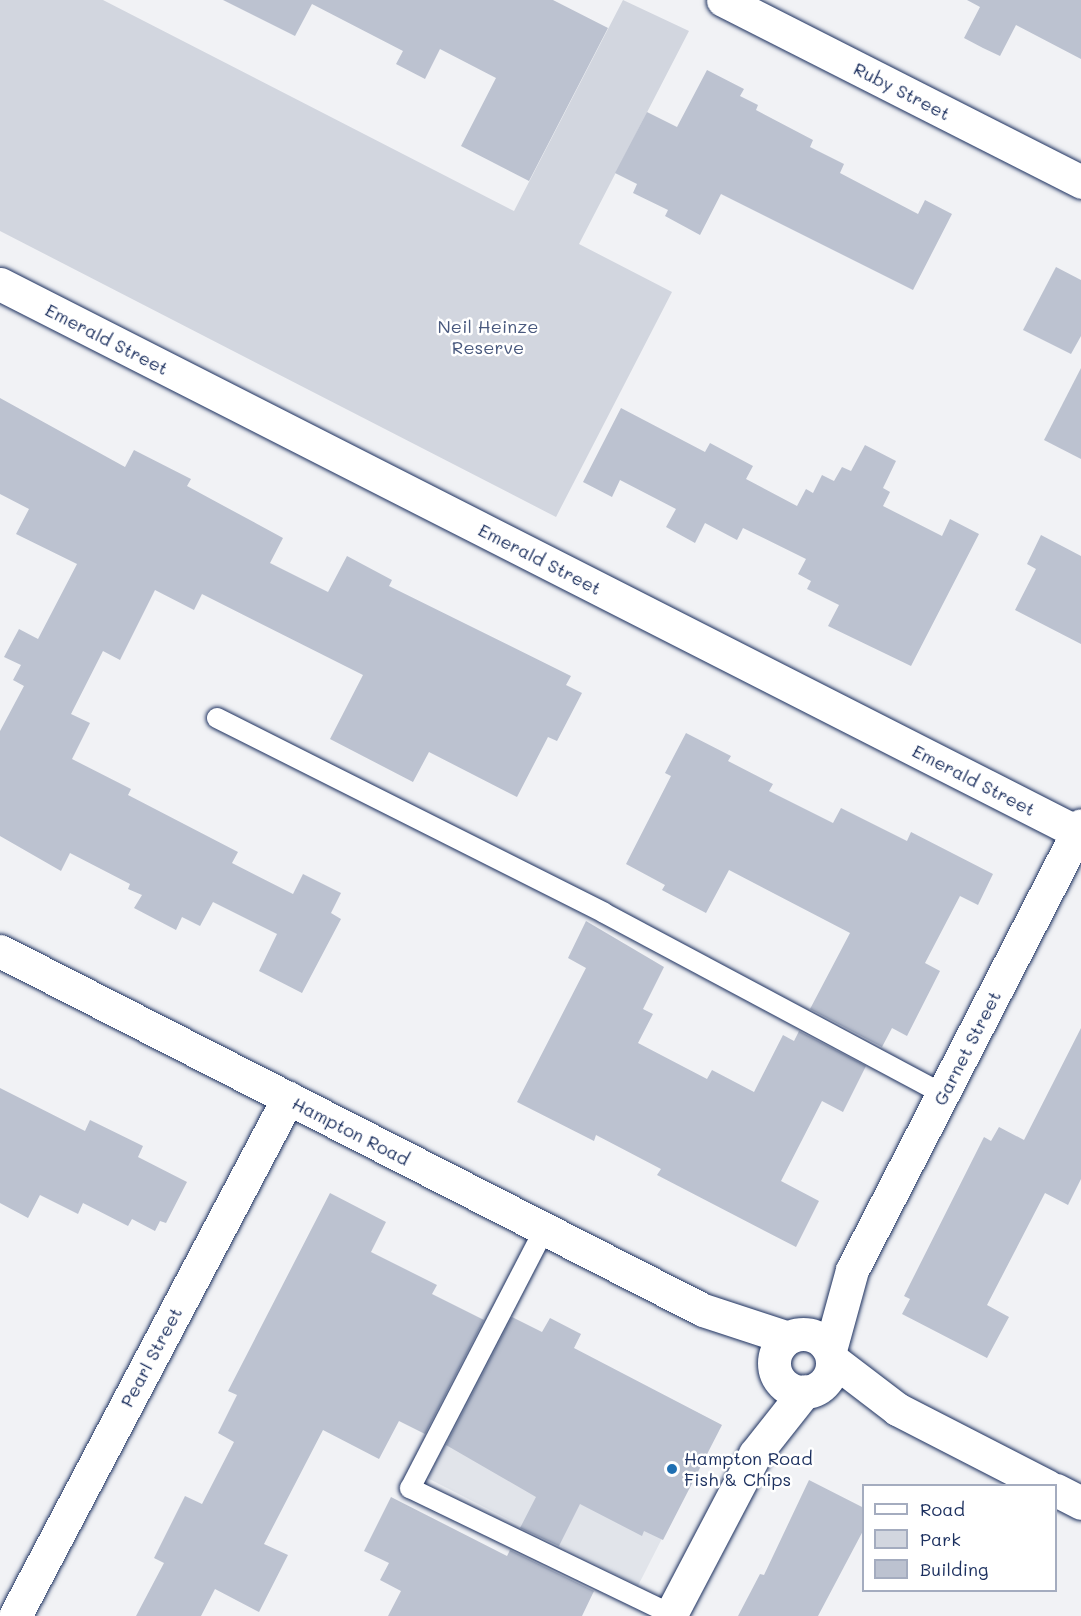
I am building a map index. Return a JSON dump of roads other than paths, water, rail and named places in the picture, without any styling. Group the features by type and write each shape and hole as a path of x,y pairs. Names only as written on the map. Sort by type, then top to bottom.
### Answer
{"street":[{"name":"Ruby Street","path":"723,0 1081,182"},
{"name":"Emerald Street","path":"0,284 1080,831"},
{"name":"Garnet Street","path":"671,1615 1080,831"},
{"name":"Hampton Road","path":"0,951 1045,1484"},
{"name":"Pearl Street","path":"15,1616 288,1098"},
{"path":"1057,1491 1081,1503"}],"lane":[{"path":"218,718 604,913 943,1095"},
{"path":"544,1230 410,1488 671,1615"}],"place":[{"name":"Hampton Road Fish & Chips","path":"672,1469"}],"park label":[{"name":"Neil Heinze Reserve","path":"488,337"}]}
